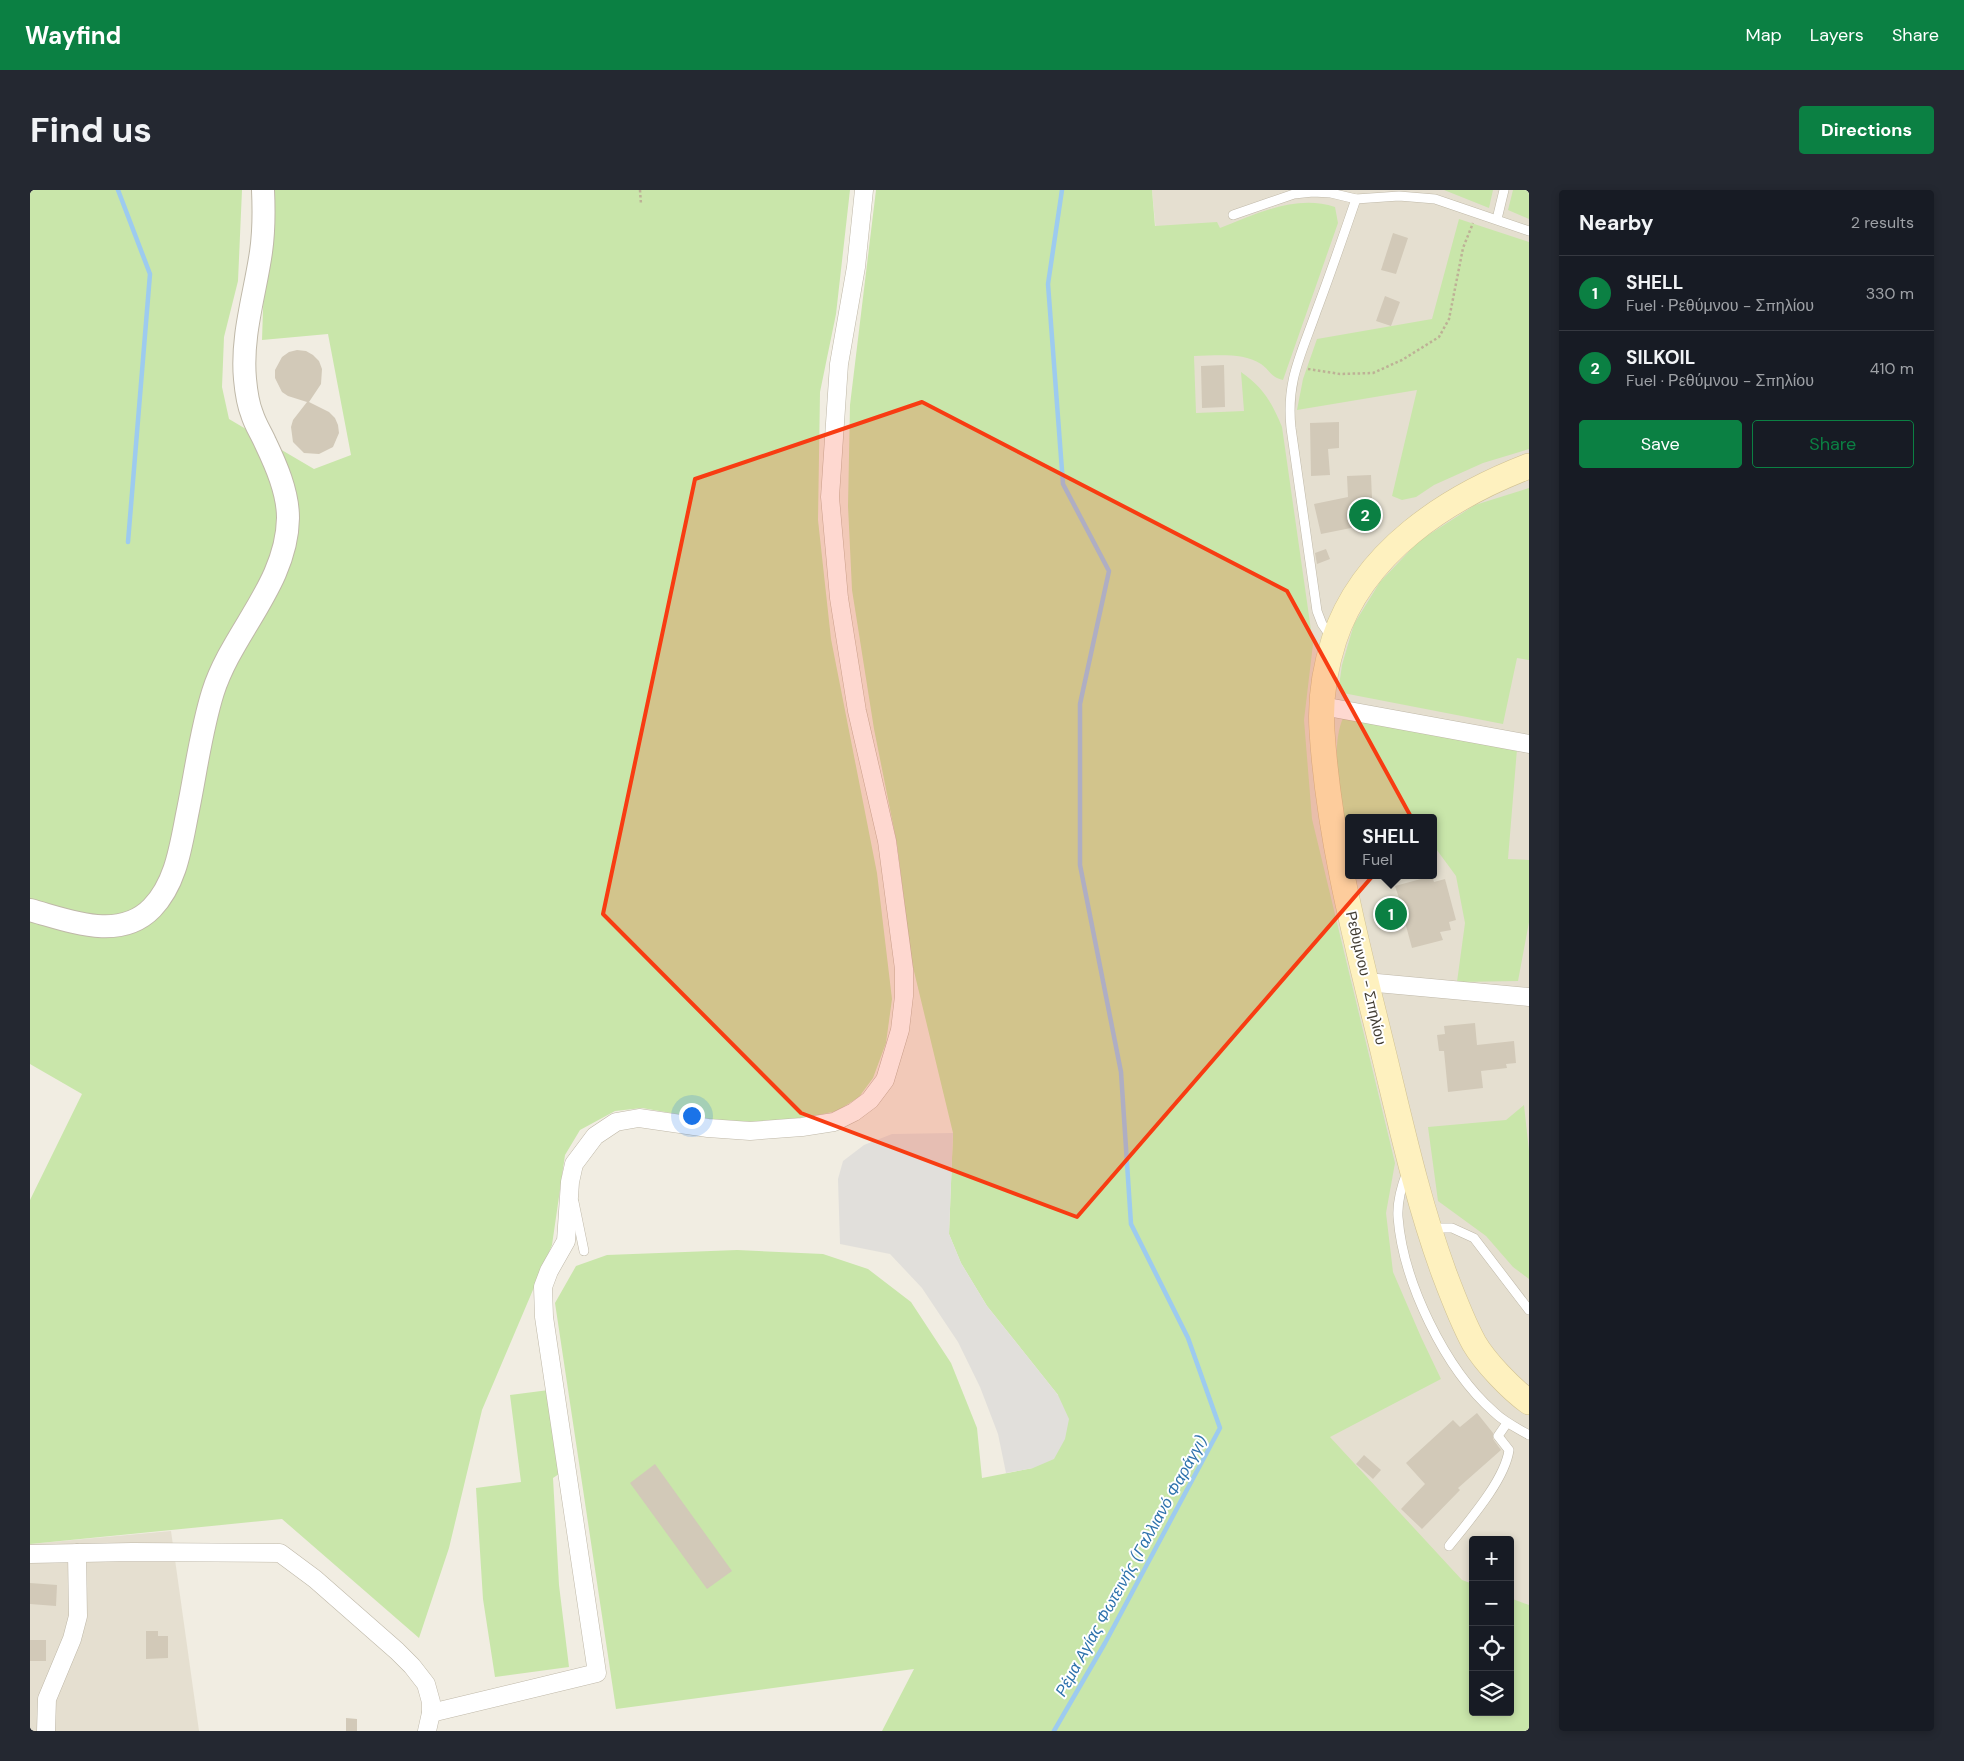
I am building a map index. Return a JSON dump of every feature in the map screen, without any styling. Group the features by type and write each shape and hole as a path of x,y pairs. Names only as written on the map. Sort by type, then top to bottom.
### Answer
{"main road":[{"name":"Ρεθύμνου - Σπηλίου","path":"1529,466 1460,498 1423,522 1381,560 1364,580 1354,597 1334,640 1326,672 1322,706 1322,729 1332,821 1366,982 1427,1228 1460,1314 1476,1345 1515,1392 1529,1402"}],"street":[{"path":"30,910 94,927 116,926 136,920 152,908 166,888 178,863 213,691 233,648 277,569 288,518 284,491 274,461 252,415 245,380 248,320 262,243 264,220 263,190"},
{"path":"431,1714 597,1673 544,1317 543,1288 549,1270 566,1241 570,1182 574,1164 595,1136 616,1122 639,1118 708,1128 750,1131 802,1128 834,1122 854,1112 870,1100 886,1080 900,1030 904,996 904,969 887,841 857,712 839,598 830,497 839,364 856,267 864,190"},
{"path":"1322,706 1529,744"},
{"path":"1366,982 1529,997"},
{"path":"46,1731 48,1700 72,1639 78,1616 77,1553"},
{"path":"30,1554 280,1553 315,1578 412,1666 426,1684 431,1702 431,1714 427,1731"}],"lane":[{"path":"1497,220 1504,190"},
{"path":"1233,215 1294,194 1331,192 1356,199 1399,196 1435,199 1529,231"},
{"path":"1334,640 1322,624 1317,611 1289,412 1290,390 1295,367 1356,199"},
{"path":"1410,1165 1402,1185 1398,1215 1404,1255 1419,1296 1449,1360 1492,1411 1507,1423 1529,1435"},
{"path":"570,1182 584,1252"},
{"path":"1427,1228 1452,1228 1474,1238 1529,1310"},
{"path":"1449,1546 1474,1514 1507,1462 1509,1450 1498,1436 1507,1423"}],"path":[{"path":"640,190 641,204"},
{"path":"1295,367 1340,374 1374,373 1402,360 1439,337 1449,319 1463,248 1476,212"}],"highlighted area":[{"path":"922,402 1287,591 1416,826 1077,1217 801,1113 603,914 695,479"}],"shaded area":[{"path":"1152,190 1529,190 1529,1731 1088,1731 1179,476"},
{"path":"953,1133 949,1234 961,1263 987,1306 1058,1395 1069,1419 1065,1439 1054,1459 1033,1468 1006,1473 998,1434 980,1387 958,1342 922,1288 890,1254 840,1244 838,1179 843,1161 864,1145 892,1134"},
{"path":"171,1531 199,1731 30,1731 30,1544"}],"green space":[{"path":"30,190 242,190 238,281 224,337 222,387 229,419 314,469 351,455 328,334 262,340 264,280 272,190 850,190 836,314 820,392 818,520 831,639 877,873 892,999 886,1043 873,1078 859,1097 837,1111 809,1117 754,1122 706,1119 642,1108 615,1111 580,1130 565,1155 552,1245 482,1410 449,1548 419,1638 282,1519 30,1544 30,1200 82,1094 30,1064"},
{"path":"876,190 1152,190 1155,226 1217,222 1220,228 1276,207 1291,204 1306,203 1335,207 1338,223 1283,380 1273,375 1254,360 1237,356 1194,356 1196,413 1244,411 1241,372 1256,384 1266,396 1282,427 1313,644 1304,720 1312,819 1395,1163 1386,1213 1393,1272 1441,1379 1330,1437 1462,1580 1469,1583 1469,1716 1514,1716 1514,1599 1529,1605 1529,1731 882,1731 914,1669 616,1709 555,1303 576,1266 607,1255 737,1250 823,1254 868,1269 911,1302 951,1363 977,1428 982,1478 1033,1468 1058,1395 987,1306 961,1263 949,1234 953,1133 912,963 897,844 874,729 852,590 848,506 850,405"},
{"path":"1444,190 1493,190 1489,208"},
{"path":"1513,190 1529,190 1529,219 1508,210"},
{"path":"1459,219 1529,242 1529,449 1483,463 1434,485 1416,497 1402,500 1392,496 1417,390 1297,410 1303,379 1317,339 1432,319"},
{"path":"1529,488 1529,660 1517,658 1503,724 1343,693 1339,686 1342,665 1354,624 1380,582 1419,541 1475,505"},
{"path":"1343,718 1517,749 1508,859 1529,860 1529,922 1518,981 1457,982 1465,923 1456,876 1437,850 1437,814 1345,814 1345,832 1337,774 1339,730"},
{"path":"1524,1105 1529,1151 1529,1279 1513,1267 1486,1236 1438,1201 1428,1127 1506,1120"},
{"path":"549,1390 559,1474 553,1478 559,1585 569,1667 495,1677 483,1599 476,1488 521,1482 510,1395"}],"building":[{"path":"1393,233 1408,238 1396,274 1381,270"},
{"path":"1385,296 1400,302 1391,326 1376,321"},
{"path":"297,350 306,351 313,355 319,361 322,369 321,384 309,402 329,412 335,418 338,425 339,433 333,447 319,454 304,453 293,442 291,427 293,420 307,402 282,392 275,378 275,370 282,357 289,352"},
{"path":"1224,365 1225,407 1202,408 1201,366"},
{"path":"1339,422 1339,448 1328,449 1330,475 1311,476 1310,423"},
{"path":"1371,475 1372,499 1381,513 1361,526 1321,534 1314,504 1348,497 1347,476"},
{"path":"1326,549 1330,559 1317,564 1315,553"},
{"path":"1421,879 1433,879 1434,882 1445,879 1456,920 1449,922 1451,930 1440,932 1443,940 1412,948 1405,922 1383,928 1377,904 1399,898 1395,886"},
{"path":"1475,1023 1477,1045 1514,1041 1516,1063 1506,1064 1507,1068 1481,1071 1483,1088 1448,1092 1444,1051 1439,1051 1437,1035 1445,1034 1444,1026"},
{"path":"1477,1413 1493,1433 1493,1439 1501,1450 1458,1488 1460,1490 1422,1529 1401,1509 1425,1484 1406,1463 1453,1420 1460,1427"},
{"path":"1364,1455 1381,1470 1373,1479 1356,1464"},
{"path":"655,1464 732,1571 707,1589 630,1483"},
{"path":"30,1583 57,1585 56,1606 30,1604"},
{"path":"146,1631 158,1631 158,1636 168,1636 168,1658 146,1659"},
{"path":"30,1640 46,1640 46,1661 30,1661"},
{"path":"346,1718 357,1719 357,1731 346,1731"}],"waterway":[{"path":"118,190 150,274 128,542"},
{"name":"Ρέμα Αγίας Φωτεινής (Γαλλιανό Φαράγγι)","path":"1054,1731 1105,1643 1220,1428 1188,1338 1131,1224 1121,1072 1080,865 1080,704 1109,571 1063,484 1048,284 1062,190"}],"place":[{"name":"SILKOIL","path":"1365,515"},
{"name":"SHELL","path":"1391,914"}]}
